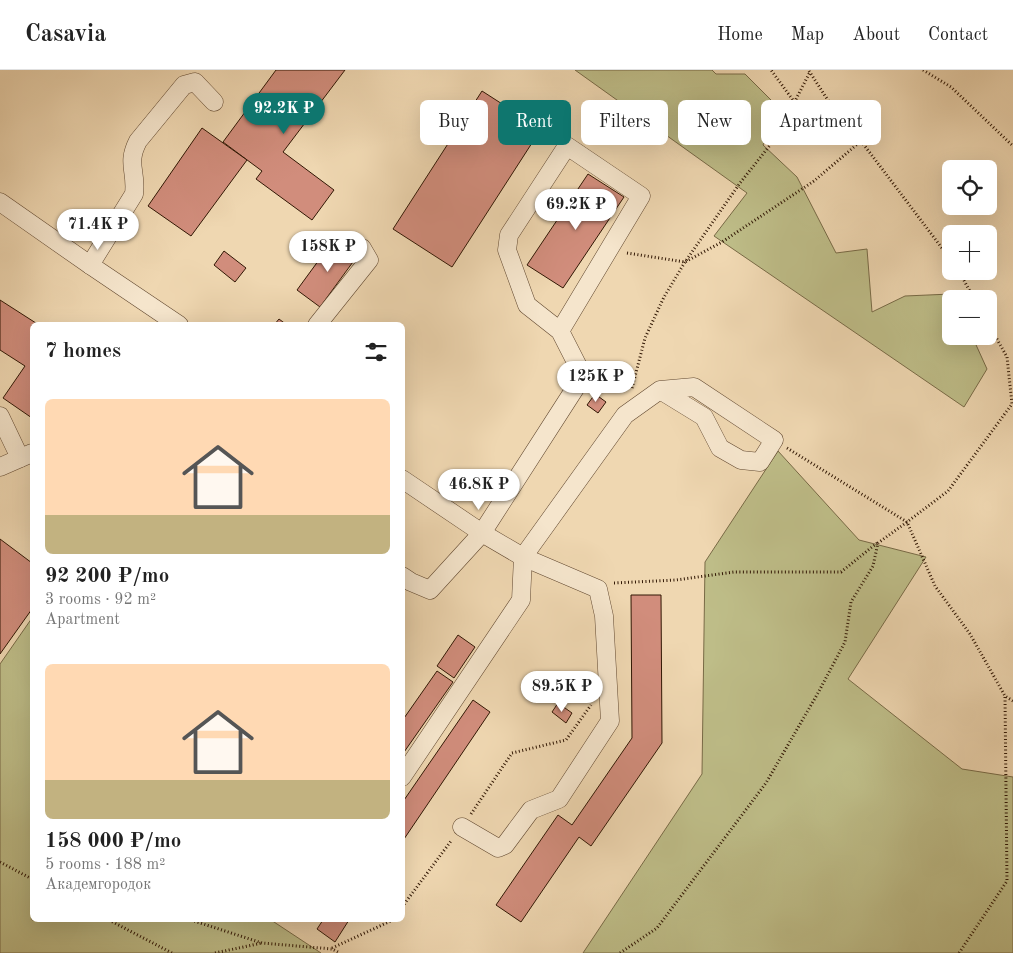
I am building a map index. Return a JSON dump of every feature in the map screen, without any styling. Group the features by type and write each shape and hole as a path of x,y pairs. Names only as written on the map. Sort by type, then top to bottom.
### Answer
{"street":[{"path":"90,266 134,194 136,182 131,160 132,152 138,141 184,85 194,82 214,102"},
{"path":"405,578 430,590 482,532 584,376 560,331 527,305 507,250 509,235 567,146 641,196 560,331"},
{"path":"0,202 90,266 158,319"},
{"path":"319,322 368,260 362,248"},
{"path":"405,773 522,600 523,557 625,415 660,390 694,387 774,440 760,462 741,460 720,448 704,417 660,390"},
{"path":"0,416 26,455 0,468"},
{"path":"405,481 523,557 598,588 604,616 610,722 559,799 540,805 532,810 504,845 498,848 462,827"}],"path":[{"path":"771,70 792,100"},
{"path":"924,70 951,87 1013,146"},
{"path":"795,100 809,71"},
{"path":"809,71 828,100"},
{"path":"625,415 645,338 664,297 685,262 740,183 770,145"},
{"path":"609,250 685,262 722,242 814,181 856,145"},
{"path":"864,145 942,248"},
{"path":"598,588 613,583 676,580 734,572 842,572 948,491 1012,404 1007,357 997,339"},
{"path":"774,440 908,522 935,586 970,634 1005,696 1013,701"},
{"path":"620,953 657,928 766,783 845,642 852,602 873,566 878,543"},
{"path":"959,953 1007,881 1005,696"},
{"path":"405,903 462,827 512,753 566,740 591,707 592,698"},
{"path":"0,862 30,879"},
{"path":"113,922 172,953"},
{"path":"197,922 262,943 332,949 340,953"},
{"path":"332,949 389,922"},
{"path":"216,953 262,943"}],"shaded area":[{"path":"575,70 712,70 716,74 745,74 771,100 761,100 761,145 797,177 836,253 867,249 872,312 905,296 942,294 942,345 976,345 987,369 964,407 714,236 747,193 680,145 751,145 751,100 678,100 678,144 668,137 668,100 617,100"},
{"path":"778,451 859,540 926,557 848,679 962,769 1013,777 1013,953 583,953 702,774 705,562"},
{"path":"30,621 30,922 274,922 321,953 0,953 0,664"}],"building":[{"path":"276,70 345,70 283,152 334,190 312,220 256,179 262,171 223,142"},
{"path":"482,91 498,101 498,145 531,145 452,267 393,229 447,145 488,145 488,100 476,100"},
{"path":"202,128 247,160 191,236 148,206"},
{"path":"588,174 624,197 563,288 527,265"},
{"path":"335,238 358,255 320,307 297,290"},
{"path":"224,251 246,268 235,282 214,265"},
{"path":"0,300 34,322 30,322 30,417 3,398 25,366 0,350"},
{"path":"595,394 606,402 598,413 587,405"},
{"path":"0,539 30,562 30,612 0,654"},
{"path":"631,595 661,595 662,743 591,846 579,837 521,922 496,905 558,815 572,825 632,738"},
{"path":"458,635 475,647 454,678 437,666"},
{"path":"437,671 453,682 405,751 405,717"},
{"path":"473,700 490,712 405,838 405,799"},
{"path":"558,703 572,713 566,723 552,712"},
{"path":"322,922 348,922 335,942 317,929"}]}
